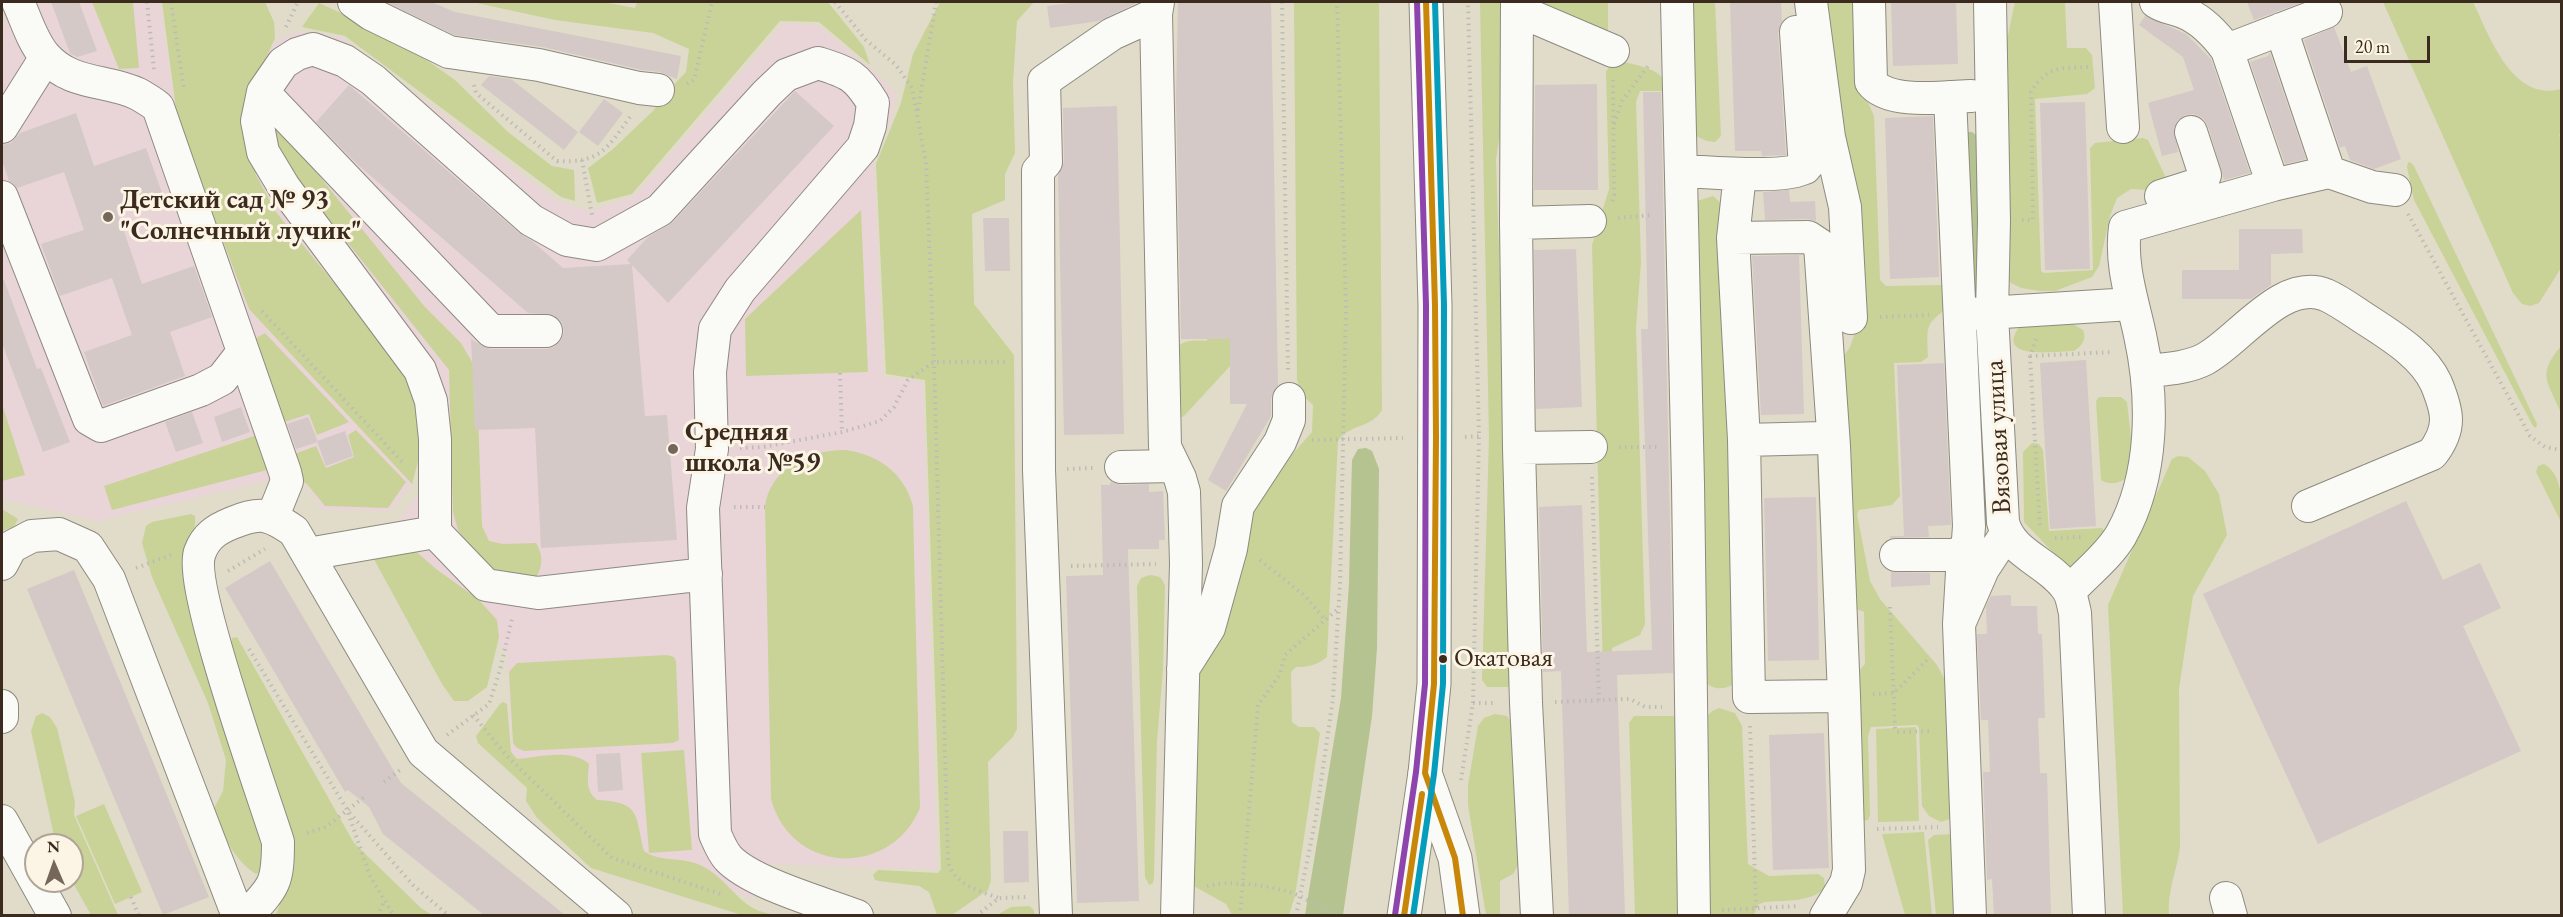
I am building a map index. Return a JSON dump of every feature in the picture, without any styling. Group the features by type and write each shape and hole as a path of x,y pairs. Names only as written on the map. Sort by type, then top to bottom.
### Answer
{"main road":[{"path":"1404,915 1425,773 1434,684 1435,306 1426,2"},
{"path":"1425,773 1455,858 1463,915"}],"street":[{"path":"18,2 37,45 46,57 66,73 88,81 171,100 243,352 287,480 273,516"},
{"path":"354,2 371,14 449,52 539,65 649,89"},
{"path":"1677,2 1682,171 1694,915"},
{"path":"1794,2 1805,168"},
{"path":"1812,2 1829,137 1845,207 1851,318"},
{"path":"1869,2 1871,82 1875,88 1904,97 1991,96"},
{"name":"Вязовая улица","path":"1990,2 1994,221 1992,314 2001,492 2006,534 2062,582 2069,592"},
{"path":"2115,2 2123,127"},
{"path":"2170,7 2214,2"},
{"path":"1537,915 1526,703 1520,448 1516,223 1517,6 1612,51"},
{"path":"2170,7 2214,33 2227,50 2273,185"},
{"path":"1056,915 1039,470 1038,171 1046,162 1044,81 1112,34 1157,8 1165,447 1184,492 1186,563 1177,915"},
{"path":"2227,50 2326,12"},
{"path":"2281,29 2329,172"},
{"path":"706,574 538,593 518,592 486,585 435,532 435,440 431,401 420,370 284,187 263,152 256,121 262,92 283,63 297,54 313,50 345,61 373,80 531,220 567,240 597,245 660,210 786,75 818,63 840,70 860,82 873,103 870,126 863,147 740,290 715,329 710,372 712,449 703,508 706,574 715,834 721,849 730,860 761,879 856,915"},
{"path":"2,127 46,57"},
{"path":"262,92 491,331 546,331"},
{"path":"1950,97 1969,526 1968,540 1963,555 1959,624 1970,915"},
{"path":"2089,915 2075,613 2069,592 2103,559 2120,536 2139,496 2147,445 2145,361 2131,304 2124,257 2125,227 2153,198 2202,183 2205,175 2195,130 2222,200"},
{"path":"1682,171 1740,174 1792,172 1805,168 1829,137"},
{"path":"2125,227 2273,185 2329,172 2372,187 2395,190"},
{"path":"1740,174 1733,238 1744,440 1749,697 1844,696"},
{"path":"2,197 89,420 101,426 201,390 222,380 243,352"},
{"path":"1516,223 1601,212"},
{"path":"1733,238 1808,237 1820,245 1834,446 1849,870 1835,912"},
{"path":"2145,361 2182,367 2206,358 2280,300 2302,293 2324,295 2398,340 2431,371 2446,416 2444,438 2432,454 2308,506"},
{"path":"1958,315 2131,304"},
{"path":"1182,669 1209,628 1231,549 1239,506 1280,442 1289,420 1289,399"},
{"path":"1744,440 1824,438 1834,446"},
{"path":"1520,448 1591,447"},
{"path":"1121,467 1174,466"},
{"path":"246,915 266,896 278,875 278,842 213,637 201,592 199,554 213,530 256,515 273,516 294,531 423,752 616,915"},
{"path":"308,554 435,532"},
{"path":"2,564 11,547 32,536 60,534 88,547 109,579 238,915"},
{"path":"1959,624 1983,569 2006,534"},
{"path":"1896,555 1963,555"},
{"path":"2,706 2,717"},
{"path":"2,821 55,915"}],"path":[{"path":"147,2 171,100"},
{"path":"171,2 171,100"},
{"path":"480,57 474,83 476,93 557,160 582,160 605,151 649,89 679,90 694,80 712,2"},
{"path":"835,2 866,40 896,65 912,88 926,163 948,861 950,870 968,886 999,898 1029,897"},
{"path":"917,114 936,2"},
{"path":"1282,2 1289,399"},
{"path":"1296,915 1301,899 1333,698 1338,608 1345,439 1346,307 1337,2"},
{"path":"1460,786 1473,703 1479,436 1468,2"},
{"path":"1601,212 1614,195 1612,51"},
{"path":"1613,126 1622,101 1650,63"},
{"path":"2033,220 2031,92 2043,76 2050,71 2119,65"},
{"path":"582,160 597,245"},
{"path":"2395,190 2530,436 2546,447 2561,450"},
{"path":"258,307 409,470"},
{"path":"2041,531 2030,356 2047,310"},
{"path":"2030,356 2145,361"},
{"path":"763,447 842,432 880,421 894,407 908,380 934,362 1039,361"},
{"path":"840,373 842,432"},
{"path":"1314,439 1387,438"},
{"path":"1599,700 1591,447 1687,447"},
{"path":"1039,470 1121,467"},
{"path":"2048,538 2120,536"},
{"path":"221,575 268,548"},
{"path":"1231,549 1258,559 1305,596 1324,620"},
{"path":"146,564 173,555"},
{"path":"1043,567 1186,563"},
{"path":"423,752 489,704 518,592"},
{"path":"1890,607 1897,732 1916,732"},
{"path":"1240,915 1258,705 1279,676 1285,655 1338,608"},
{"path":"1894,693 1922,666 1959,624"},
{"path":"248,647 348,811 413,885 448,915"},
{"path":"1749,697 1756,908 1835,912"},
{"path":"1526,703 1630,699"},
{"path":"473,715 507,756 612,858 731,898"},
{"path":"326,828 364,797"},
{"path":"348,811 370,876 394,915"},
{"path":"1876,829 1922,828"},
{"path":"1220,882 1287,891 1326,911 1341,915"},
{"path":"131,897 139,915"},
{"path":"976,915 999,898"},
{"path":"377,915 385,900"}],"shaded area":[{"name":"Детский сад № 93 \"Солнечный лучик\"","path":"7,2 160,2 178,124 249,309 412,484 390,511 323,510 306,485 287,481 267,481 98,521 2,499 2,55"},
{"name":"Средняя школа №59","path":"784,23 819,26 886,82 896,94 891,122 874,162 883,377 923,382 937,869 767,864 754,899 618,852 512,752 507,656 497,639 454,617 398,521 423,488 417,409 254,180 259,56 281,38 298,31 341,37 557,201 591,211 635,196"}],"green space":[{"path":"92,2 133,2 139,68 119,69"},
{"path":"162,2 265,2 274,22 275,38 247,101 248,130 256,175 276,212 412,379 423,443 412,484 249,309 178,124"},
{"path":"472,2 603,2 635,8 637,2 828,2 864,47 870,65 819,22 780,21 632,194 597,203 588,168 613,149 654,110 662,97 686,72 689,49 653,33 555,20"},
{"path":"940,2 1034,2 1017,21 1013,83 1015,153 1005,174 1005,200 972,214 974,304 1014,355 1017,729 1013,737 988,762 991,880 988,890 952,915 937,915 929,892 919,886 879,881 875,880 873,875 878,870 938,873 941,869 925,380 886,374 876,164 901,103 913,54"},
{"path":"1214,2 1236,2 1240,350 1231,365 1184,416 1177,420 1172,351 1184,343 1208,339"},
{"path":"1294,2 1379,2 1382,410 1372,420 1348,431 1338,441 1327,657 1313,665 1296,667 1291,672 1292,722 1299,727 1314,727 1320,733 1295,896 1289,915 1232,915 1226,904 1190,884 1190,675 1246,507 1312,432 1313,405 1301,394 1297,380"},
{"path":"1480,2 1504,2 1506,96 1496,159 1513,682 1509,687 1487,687 1482,680 1489,437"},
{"path":"1532,2 1608,2 1608,30 1600,32"},
{"path":"1684,2 1715,2 1721,136 1715,142 1691,134"},
{"path":"1822,2 1856,2 1862,89 1874,116 1880,280 1886,286 1944,285 1950,306 1931,322 1927,339 1928,357 1921,362 1894,363 1900,496 1892,505 1859,510 1857,514 1870,581 1880,599 1937,665 1948,686 1953,818 1941,822 1929,816 1922,806 1919,728 1917,725 1871,727 1868,736 1870,815 1868,820 1860,821 1856,674 1865,664 1864,612 1823,602 1815,416 1819,392 1850,347 1855,333 1854,278"},
{"path":"2015,2 2065,2 2067,48 2086,48 2092,55 2095,88 2087,94 2035,99 2041,271 2044,273 2093,270 2090,148 2095,143 2143,138 2148,140 2166,178 2148,190 2131,189 2117,198 2110,216 2099,266 2092,277 2055,291 2021,288 2011,283 2006,275 2005,94 2007,40"},
{"path":"2383,2 2473,2 2495,48 2516,76 2529,86 2544,90 2561,89 2562,132 2559,135 2562,143 2561,268 2539,303 2530,306 2522,304 2513,293"},
{"path":"319,3 394,37 455,80 508,132 552,166 574,170 575,201 561,197 345,36 302,27"},
{"path":"1620,61 1650,69 1662,77 1669,91 1640,91 1636,102 1641,262 1636,327 1645,624 1640,635 1612,648 1612,674 1603,672 1592,245 1609,189 1606,72 1611,64"},
{"path":"271,125 278,125 425,307 461,343 472,362 477,388 482,526 489,541 503,544 536,543 541,560 537,576 523,579 488,571 458,530 453,512 449,370 270,145"},
{"path":"1964,132 1972,132 1976,135 1979,148 1978,297 1973,302"},
{"path":"2410,162 2414,166 2537,424 2536,428 2414,200 2407,167"},
{"path":"1713,196 1720,202 1722,209 1736,683 1719,688 1703,680 1694,213 1697,201"},
{"path":"861,210 868,372 746,376 745,319"},
{"path":"2023,322 2070,322 2083,330 2084,339 2074,351 2029,352 2019,349 2014,343 2015,335"},
{"path":"265,333 349,422 317,435 309,414 281,423 251,341"},
{"path":"2561,346 2561,413 2549,386 2547,372 2553,356"},
{"path":"2099,397 2121,397 2127,402 2132,448 2129,476 2115,483 2101,480 2096,401"},
{"path":"2,404 25,475 2,481"},
{"path":"356,430 406,482 388,508 325,506 307,484 298,479 289,456 316,446 326,468 354,457 348,435"},
{"path":"257,435 271,469 112,510 104,486"},
{"path":"2032,443 2039,444 2043,450 2049,531 2102,528 2105,532 2074,569 2067,567 2024,522 2023,452"},
{"path":"1366,448 1372,451 1379,469 1377,648 1372,716 1343,915 1305,915 1341,698 1349,584 1352,460 1358,449"},
{"path":"846,450 869,456 897,475 909,494 913,506 920,808 906,831 887,847 865,856 842,858 819,854 798,842 782,824 771,799 765,507 774,482 794,464 819,453"},
{"path":"2178,456 2188,457 2205,471 2219,494 2227,535 2193,596 2179,689 2180,847 2169,898 2169,915 2123,915 2108,605 2172,459"},
{"path":"2544,464 2555,475 2558,482 2561,522 2536,472 2538,466"},
{"path":"2,509 18,519 14,527 2,531"},
{"path":"191,514 195,516 195,525 187,557 265,844 262,872 256,874 235,854 213,810 223,791 226,760 208,703 152,577 142,543 146,526 152,522"},
{"path":"410,546 436,569 478,599 497,620 499,637 487,687 468,701 454,701 442,684 370,552"},
{"path":"1150,575 1160,577 1165,586 1163,670 1157,741 1154,878 1153,883 1149,885 1145,877 1137,586 1141,578"},
{"path":"237,637 354,843 421,908 432,915 276,915 292,870 231,645 232,638"},
{"path":"667,655 674,657 676,661 679,740 673,743 524,751 513,743 509,672 517,663"},
{"path":"503,702 507,704 511,752 517,759 565,755 582,759 589,764 588,784 593,796 597,800 622,804 634,812 644,851 657,857 688,861 702,866 710,870 747,904 775,915 742,915 591,868 537,818 526,801 527,788 478,743 476,736"},
{"path":"1719,708 1735,713 1742,726 1748,864 1769,876 1818,874 1824,878 1825,888 1819,893 1796,900 1764,902 1758,905 1754,915 1709,915 1705,719 1712,711"},
{"path":"42,713 50,717 57,728 75,802 74,815 82,833 53,833 31,731 36,716"},
{"path":"1495,714 1507,716 1517,731 1522,859 1513,874 1500,881 1500,915 1486,915 1468,805 1468,785 1478,726 1484,718"},
{"path":"1634,716 1674,716 1678,722 1679,915 1635,915 1629,723"},
{"path":"1916,727 1919,821 1878,822 1876,729"},
{"path":"684,750 692,850 649,853 641,753"},
{"path":"104,804 142,892 115,904 76,816"},
{"path":"1924,832 1932,915 1905,915 1882,834"},
{"path":"1953,834 1960,915 1936,915 1928,840 1934,835"},
{"path":"84,838 118,915 91,915 79,893 84,893"},
{"path":"1029,906 1035,915 997,915 1011,907"}],"building":[{"path":"51,2 79,2 97,51 77,57 70,53"},
{"path":"386,2 431,2 455,12 681,56 677,79 660,72 642,70 543,47 454,35"},
{"path":"1079,2 1137,3 1099,21 1050,28 1047,6"},
{"path":"1178,2 1271,2 1278,385 1271,398 1271,416 1226,491 1208,480 1247,404 1230,404 1230,339 1181,339 1176,97"},
{"path":"1730,2 1781,2 1782,22 1778,33 1786,155 1762,156 1761,151 1735,151"},
{"path":"1891,2 1956,2 1958,64 1893,66"},
{"path":"2247,2 2303,2 2254,20"},
{"path":"2145,16 2186,34 2211,59 2250,173 2224,180 2208,126 2203,118 2194,114 2185,115 2178,120 2174,128 2178,152 2162,156 2148,103 2194,90 2183,57 2139,25"},
{"path":"2334,27 2351,72 2367,66 2401,159 2374,169 2350,160 2345,146 2340,148 2304,40"},
{"path":"2270,53 2306,159 2285,164 2250,62 2268,56"},
{"path":"489,76 511,79 578,132 564,150 481,85"},
{"path":"1597,84 1598,190 1534,190 1535,85"},
{"path":"349,85 519,233 532,241 563,268 631,264 627,260 647,238 673,222 795,91 834,126 668,303 632,265 645,416 667,415 677,540 541,548 535,428 475,430 471,339 491,349 547,349 554,347 561,340 564,332 562,323 554,315 528,313 356,163 316,122"},
{"path":"1643,92 1661,92 1673,673 1617,675 1625,915 1569,915 1561,671 1543,672 1539,507 1582,505 1587,652 1652,650 1641,329 1648,329"},
{"path":"604,99 623,113 598,146 579,132"},
{"path":"2085,102 2090,269 2045,270 2040,103"},
{"path":"1117,106 1124,434 1064,435 1058,175 1064,162 1063,108"},
{"path":"76,113 94,166 146,148 162,193 116,208 142,284 194,266 212,317 170,332 185,376 103,406 84,352 132,335 112,278 60,296 41,244 84,230 64,172 17,188 9,181 2,160 2,145 11,143 20,133"},
{"path":"1933,116 1939,277 1890,279 1885,118"},
{"path":"1789,190 1790,202 1815,201 1816,221 1808,219 1765,220 1763,192"},
{"path":"983,218 1009,218 1010,271 985,271"},
{"path":"2239,229 2302,229 2303,253 2271,254 2271,285 2251,299 2182,299 2182,270 2239,270"},
{"path":"1576,249 1582,407 1536,409 1534,250"},
{"path":"1799,255 1804,414 1761,415 1752,256"},
{"path":"2,280 4,280 37,369 41,368 70,442 43,452 2,343"},
{"path":"2086,360 2096,526 2050,529 2040,363"},
{"path":"1944,363 1951,525 1928,526 1929,537 1890,538 1890,536 1904,536 1897,365"},
{"path":"241,407 250,432 222,442 214,417"},
{"path":"192,412 203,443 176,452 165,422"},
{"path":"308,417 318,442 296,449 287,424"},
{"path":"345,431 353,456 326,466 317,441"},
{"path":"1111,481 1121,485 1149,484 1149,492 1163,491 1165,540 1159,540 1159,549 1128,549 1139,901 1077,903 1066,576 1103,575 1101,485 1110,485"},
{"path":"1816,497 1819,660 1768,661 1764,498"},
{"path":"2406,501 2443,580 2480,563 2501,608 2463,626 2521,751 2318,844 2203,594"},
{"path":"270,561 401,783 565,915 484,915 383,834 369,807 348,790 345,792 225,588"},
{"path":"74,570 209,897 163,915 27,589"},
{"path":"1891,572 1930,573 1930,585 1891,587"},
{"path":"2011,595 2011,606 2037,606 2038,634 2042,634 2045,718 2038,718 2040,773 2047,773 2051,915 1994,915 1992,879 1987,880 1983,772 1990,772 1988,720 1981,720 1977,634 1987,634 1986,606 1991,596"},
{"path":"1824,733 1829,868 1773,870 1769,735"},
{"path":"620,753 623,790 598,792 596,754"},
{"path":"1003,831 1028,831 1029,882 1004,883"}],"transit line":[{"path":"1395,915 1416,772 1425,684 1426,305 1417,2"},
{"path":"1426,2 1435,305 1436,437 1434,684 1425,773 1455,858 1463,916"},
{"path":"1413,916 1434,774 1443,684 1444,305 1435,2"},
{"path":"1404,916 1422,794"}],"place":[{"name":"Детский сад № 93 \"Солнечный лучик\"","path":"108,217"},
{"name":"Средняя школа №59","path":"673,449"},
{"name":"Окатовая","path":"1443,659"}]}
